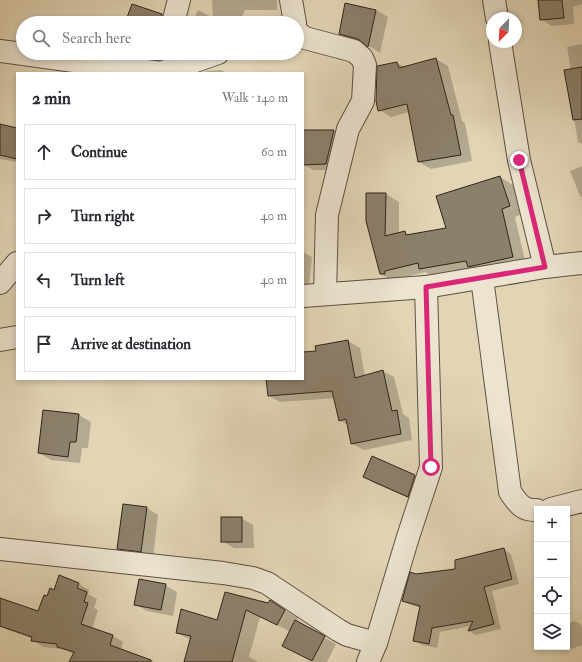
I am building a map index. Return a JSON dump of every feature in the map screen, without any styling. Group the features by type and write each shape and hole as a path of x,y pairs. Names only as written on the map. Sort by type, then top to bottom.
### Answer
{"street":[{"path":"175,16 179,0"},
{"path":"291,0 294,16"},
{"path":"494,0 496,12"},
{"path":"304,37 354,51 362,58 365,65 363,102 348,129 327,215 325,294"},
{"path":"501,48 519,160 545,267"},
{"path":"0,51 16,53"},
{"path":"66,60 154,72"},
{"path":"161,72 164,60"},
{"path":"164,72 198,60"},
{"path":"304,296 426,287 545,267 582,263"},
{"path":"0,283 16,264"},
{"path":"482,278 510,492 519,504 528,510 534,510"},
{"path":"0,549 223,573 253,578 267,583 279,590 372,653 431,467 426,287"},
{"path":"0,340 16,337"},
{"path":"563,506 582,501"}],"building":[{"path":"538,0 562,0 564,18 540,20"},
{"path":"345,3 376,10 368,47 358,39 339,34"},
{"path":"132,4 162,14 162,16 128,16"},
{"path":"436,58 451,115 453,115 461,155 418,162 407,104 378,111 376,101 377,66 397,62 399,68"},
{"path":"582,67 582,119 573,120 564,70"},
{"path":"0,124 16,128 16,159 0,155"},
{"path":"304,130 334,130 326,164 304,165"},
{"path":"500,176 510,206 502,209 513,257 468,267 466,261 419,269 418,263 385,271 385,274 380,274 366,221 366,193 386,193 385,236 405,231 406,235 446,228 436,196"},
{"path":"348,340 355,378 383,370 392,411 397,410 401,434 351,444 346,419 339,421 332,391 268,396 266,380 304,380 304,352 316,351 315,346"},
{"path":"43,410 79,414 76,442 70,442 68,457 38,453"},
{"path":"372,456 415,475 408,497 363,477"},
{"path":"123,504 147,507 141,552 117,549"},
{"path":"221,517 242,517 242,542 221,542"},
{"path":"504,548 512,579 484,587 494,624 468,631 473,621 432,628 429,644 413,641 420,606 402,601 410,572 416,574 455,569 455,560"},
{"path":"59,575 79,583 77,588 87,592 84,602 88,603 81,624 113,635 110,645 151,660 151,662 69,662 74,652 57,647 57,644 31,641 32,637 0,626 0,598 38,611 44,595 47,596 50,588 54,590"},
{"path":"139,579 166,584 161,610 134,605"},
{"path":"225,592 268,603 270,600 285,610 277,625 246,610 232,662 184,662 191,636 176,633 181,609 217,620"},
{"path":"295,620 325,636 312,661 282,646"}],"route":[{"path":"431,467 426,287 545,267 519,160"}]}
